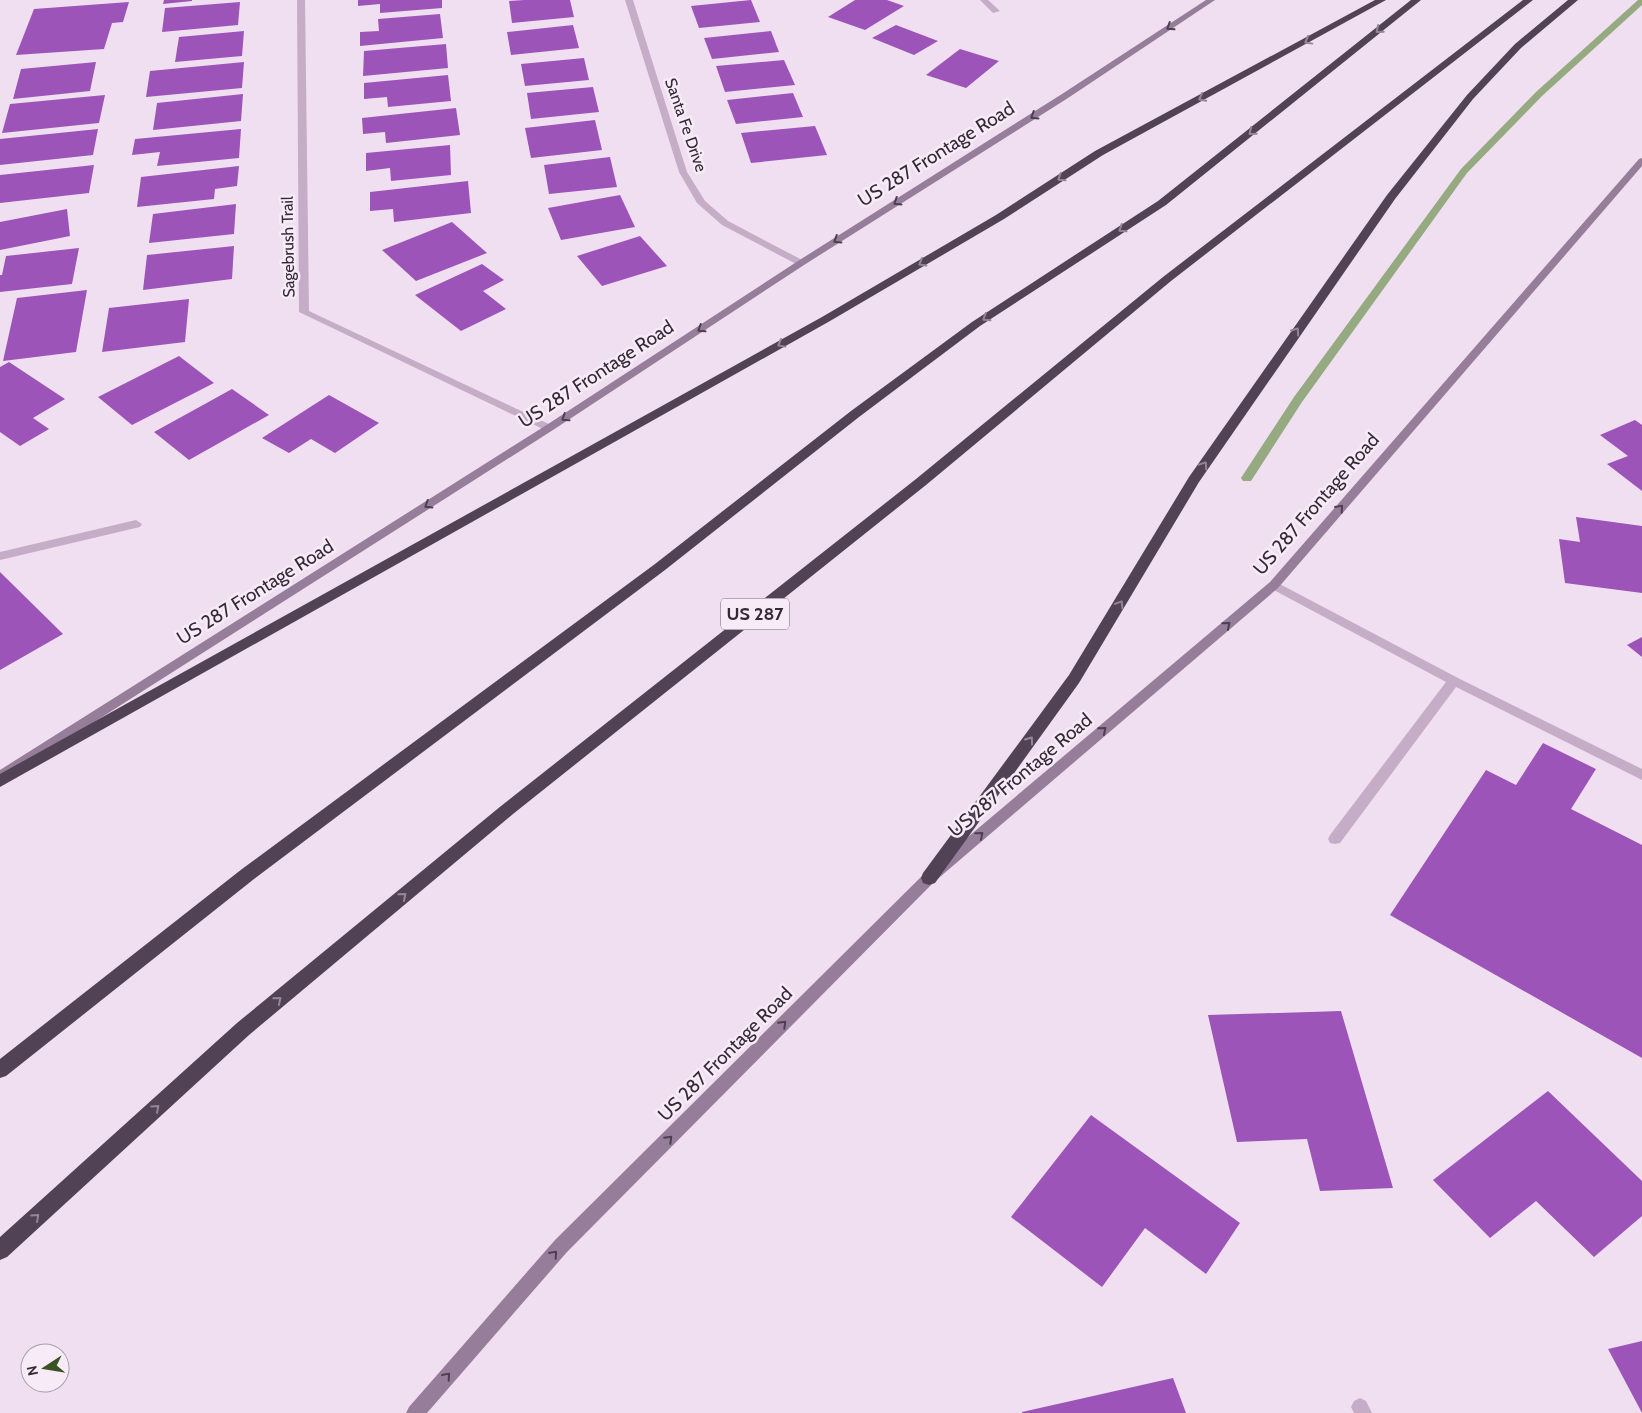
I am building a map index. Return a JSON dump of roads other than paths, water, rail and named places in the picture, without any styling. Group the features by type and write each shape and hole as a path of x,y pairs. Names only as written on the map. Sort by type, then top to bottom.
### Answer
{"highway":[{"path":"0,779 826,319 1000,217 1100,153 1382,0"},
{"path":"0,1070 248,874 660,567 855,414 961,335 1162,203 1417,0"},
{"name":"US 287","path":"0,1250 243,1029 507,810 897,501 1167,279 1529,0"},
{"path":"929,878 1074,679 1194,480 1391,197 1470,97 1518,46 1574,0"}],"main road":[{"name":"US 287 Frontage Road","path":"0,779 549,428 801,263 1065,96 1211,0"},
{"name":"US 287 Frontage Road","path":"415,1413 561,1246 929,878 1274,585 1642,161"}],"street":[{"name":"Sagebrush Trail","path":"301,0 304,312 549,428"},
{"name":"Santa Fe Drive","path":"629,0 684,172 701,202 725,224 801,263"},
{"path":"984,0 996,11"},
{"path":"0,556 136,524"},
{"path":"1274,585 1454,681 1642,775"},
{"path":"1335,839 1454,681"}],"waterway":[{"path":"1247,478 1298,400 1464,171 1539,94 1642,1"}]}
